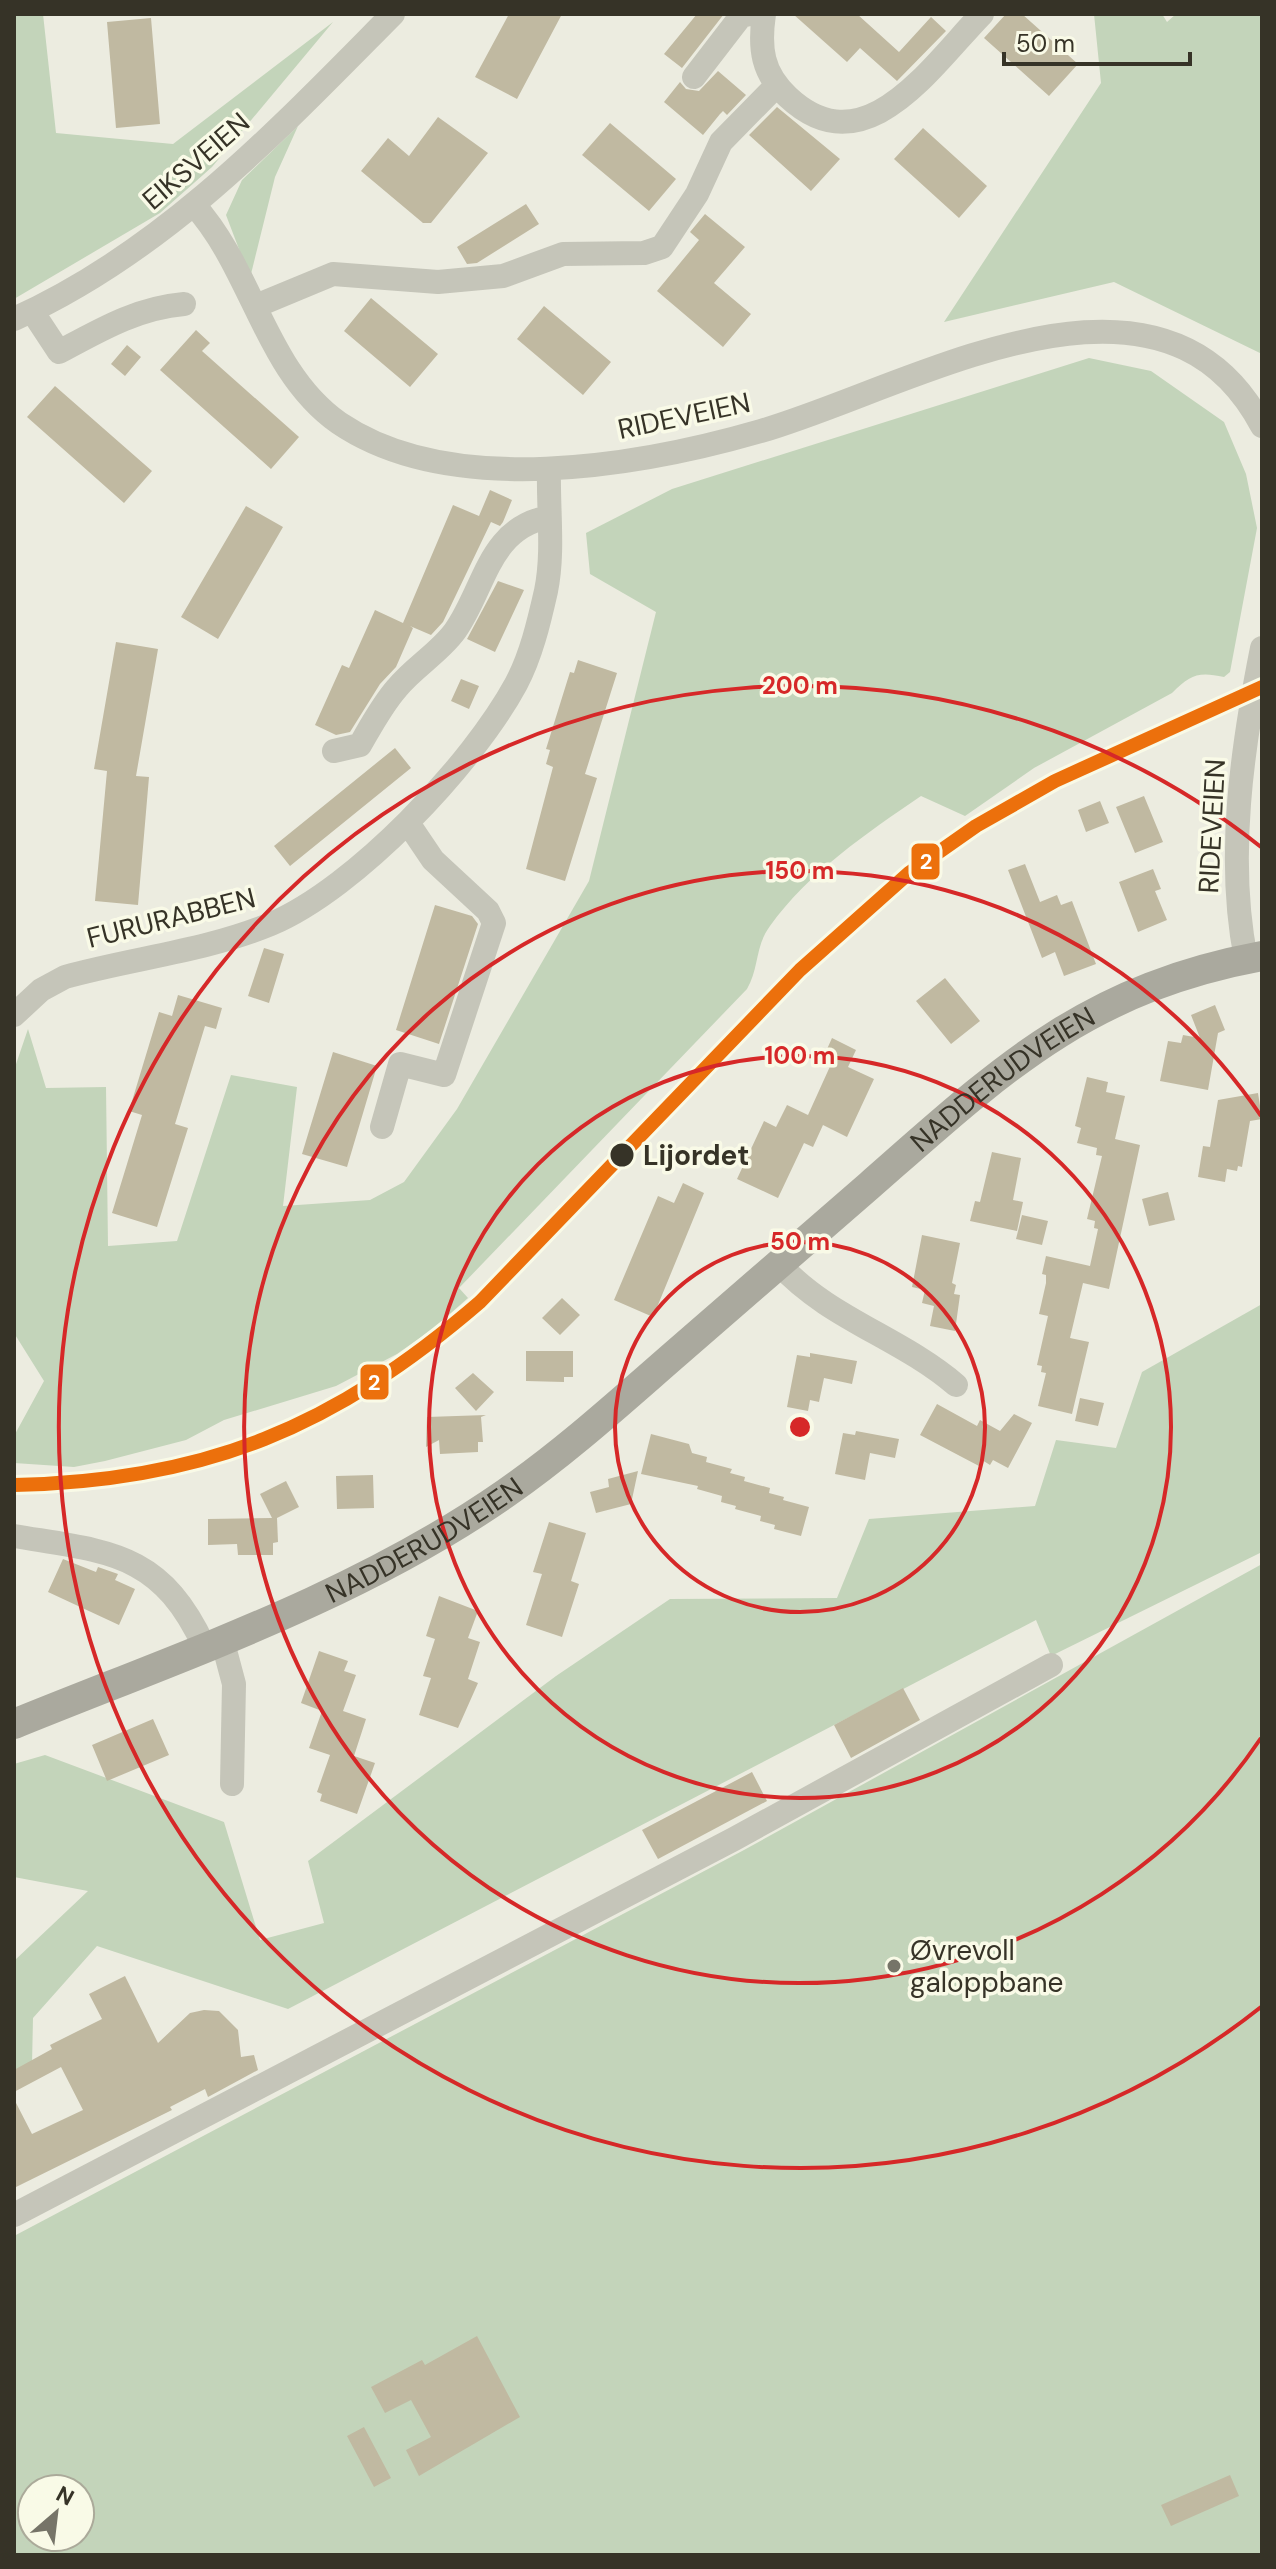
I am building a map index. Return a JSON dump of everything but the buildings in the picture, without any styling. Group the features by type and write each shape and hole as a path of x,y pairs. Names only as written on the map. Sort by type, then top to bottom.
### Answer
{"main road":[{"name":"NADDERUDVEIEN","path":"14,1724 353,1583 459,1525 551,1460 999,1073 1056,1032 1100,1007 1159,981 1254,957"}],"street":[{"name":"EIKSVEIEN","path":"23,315 67,294 130,255 194,205 299,109 393,14"},
{"path":"694,77 741,16 749,14"},
{"path":"764,14 761,50 764,67 776,86 819,120 851,123 874,116 895,103 982,14"},
{"path":"256,306 333,274 438,282 503,276 563,254 644,253 662,247 697,194 721,142 776,86"},
{"name":"RIDEVEIEN","path":"194,205 229,251 292,374 320,408 341,424 383,444 440,461 483,468 549,470 726,440 810,415 1001,347 1092,330 1139,333 1185,350 1242,394 1262,426"},
{"path":"23,315 59,352 129,316 158,306 184,304"},
{"name":"FURURABBEN","path":"14,1015 31,998 65,977 242,935 274,923 307,904 408,823 481,735 517,682 531,648 546,589 549,470"},
{"path":"334,751 360,745 397,687 454,631 490,557 531,520 549,517"},
{"name":"RIDEVEIEN","path":"1254,957 1238,904 1240,811 1262,648"},
{"path":"382,1127 400,1064 444,1075 494,923 488,911 433,860 408,823"},
{"path":"779,1264 828,1307 925,1359 956,1385"},
{"path":"14,1536 100,1551 144,1570 174,1592 213,1643 234,1684 232,1784"},
{"path":"14,2215 734,1839 1051,1665"}],"green space":[{"path":"14,14 43,14 56,133 173,144 333,22 212,167 160,213 14,299"},
{"path":"1094,14 1162,14 1167,22 1176,14 1262,14 1262,354 1114,282 944,322 1101,83"},
{"path":"298,126 275,177 250,278 226,215 242,180"},
{"path":"1089,358 1151,371 1224,422 1246,474 1257,528 1230,672 1224,677 1207,674 1190,678 1172,693 1034,768 965,816 921,796 840,855 802,888 770,926 747,989 459,1288 468,1298 434,1328 397,1354 336,1386 224,1420 186,1440 74,1467 14,1463 14,1436 44,1381 14,1333 14,1070 28,1029 46,1088 106,1087 108,1246 177,1241 231,1075 297,1087 283,1206 370,1200 404,1182 457,1109 589,881 656,612 590,574 586,533 672,489"},
{"path":"1262,1304 1262,1552 1051,1656 1036,1620 288,2009 97,1946 33,2018 32,2065 14,2074 14,1961 88,1891 14,1877 14,1764 45,1755 224,1822 260,1940 324,1923 308,1861 556,1676 670,1599 837,1598 869,1519 1035,1506 1056,1440 1116,1448 1142,1372"},
{"name":"Øvrevoll galoppbane","path":"1262,1564 1262,2555 14,2555 14,2236 744,1850"}],"transit line":[{"name":"2","path":"14,1485 83,1481 147,1472 208,1458 265,1439 319,1414 373,1383 426,1346 480,1302 800,970 909,873 976,826 1055,781 1262,687"}],"place":[{"name":"Lijordet","path":"622,1155"},
{"name":"Øvrevoll galoppbane","path":"894,1966"}]}
